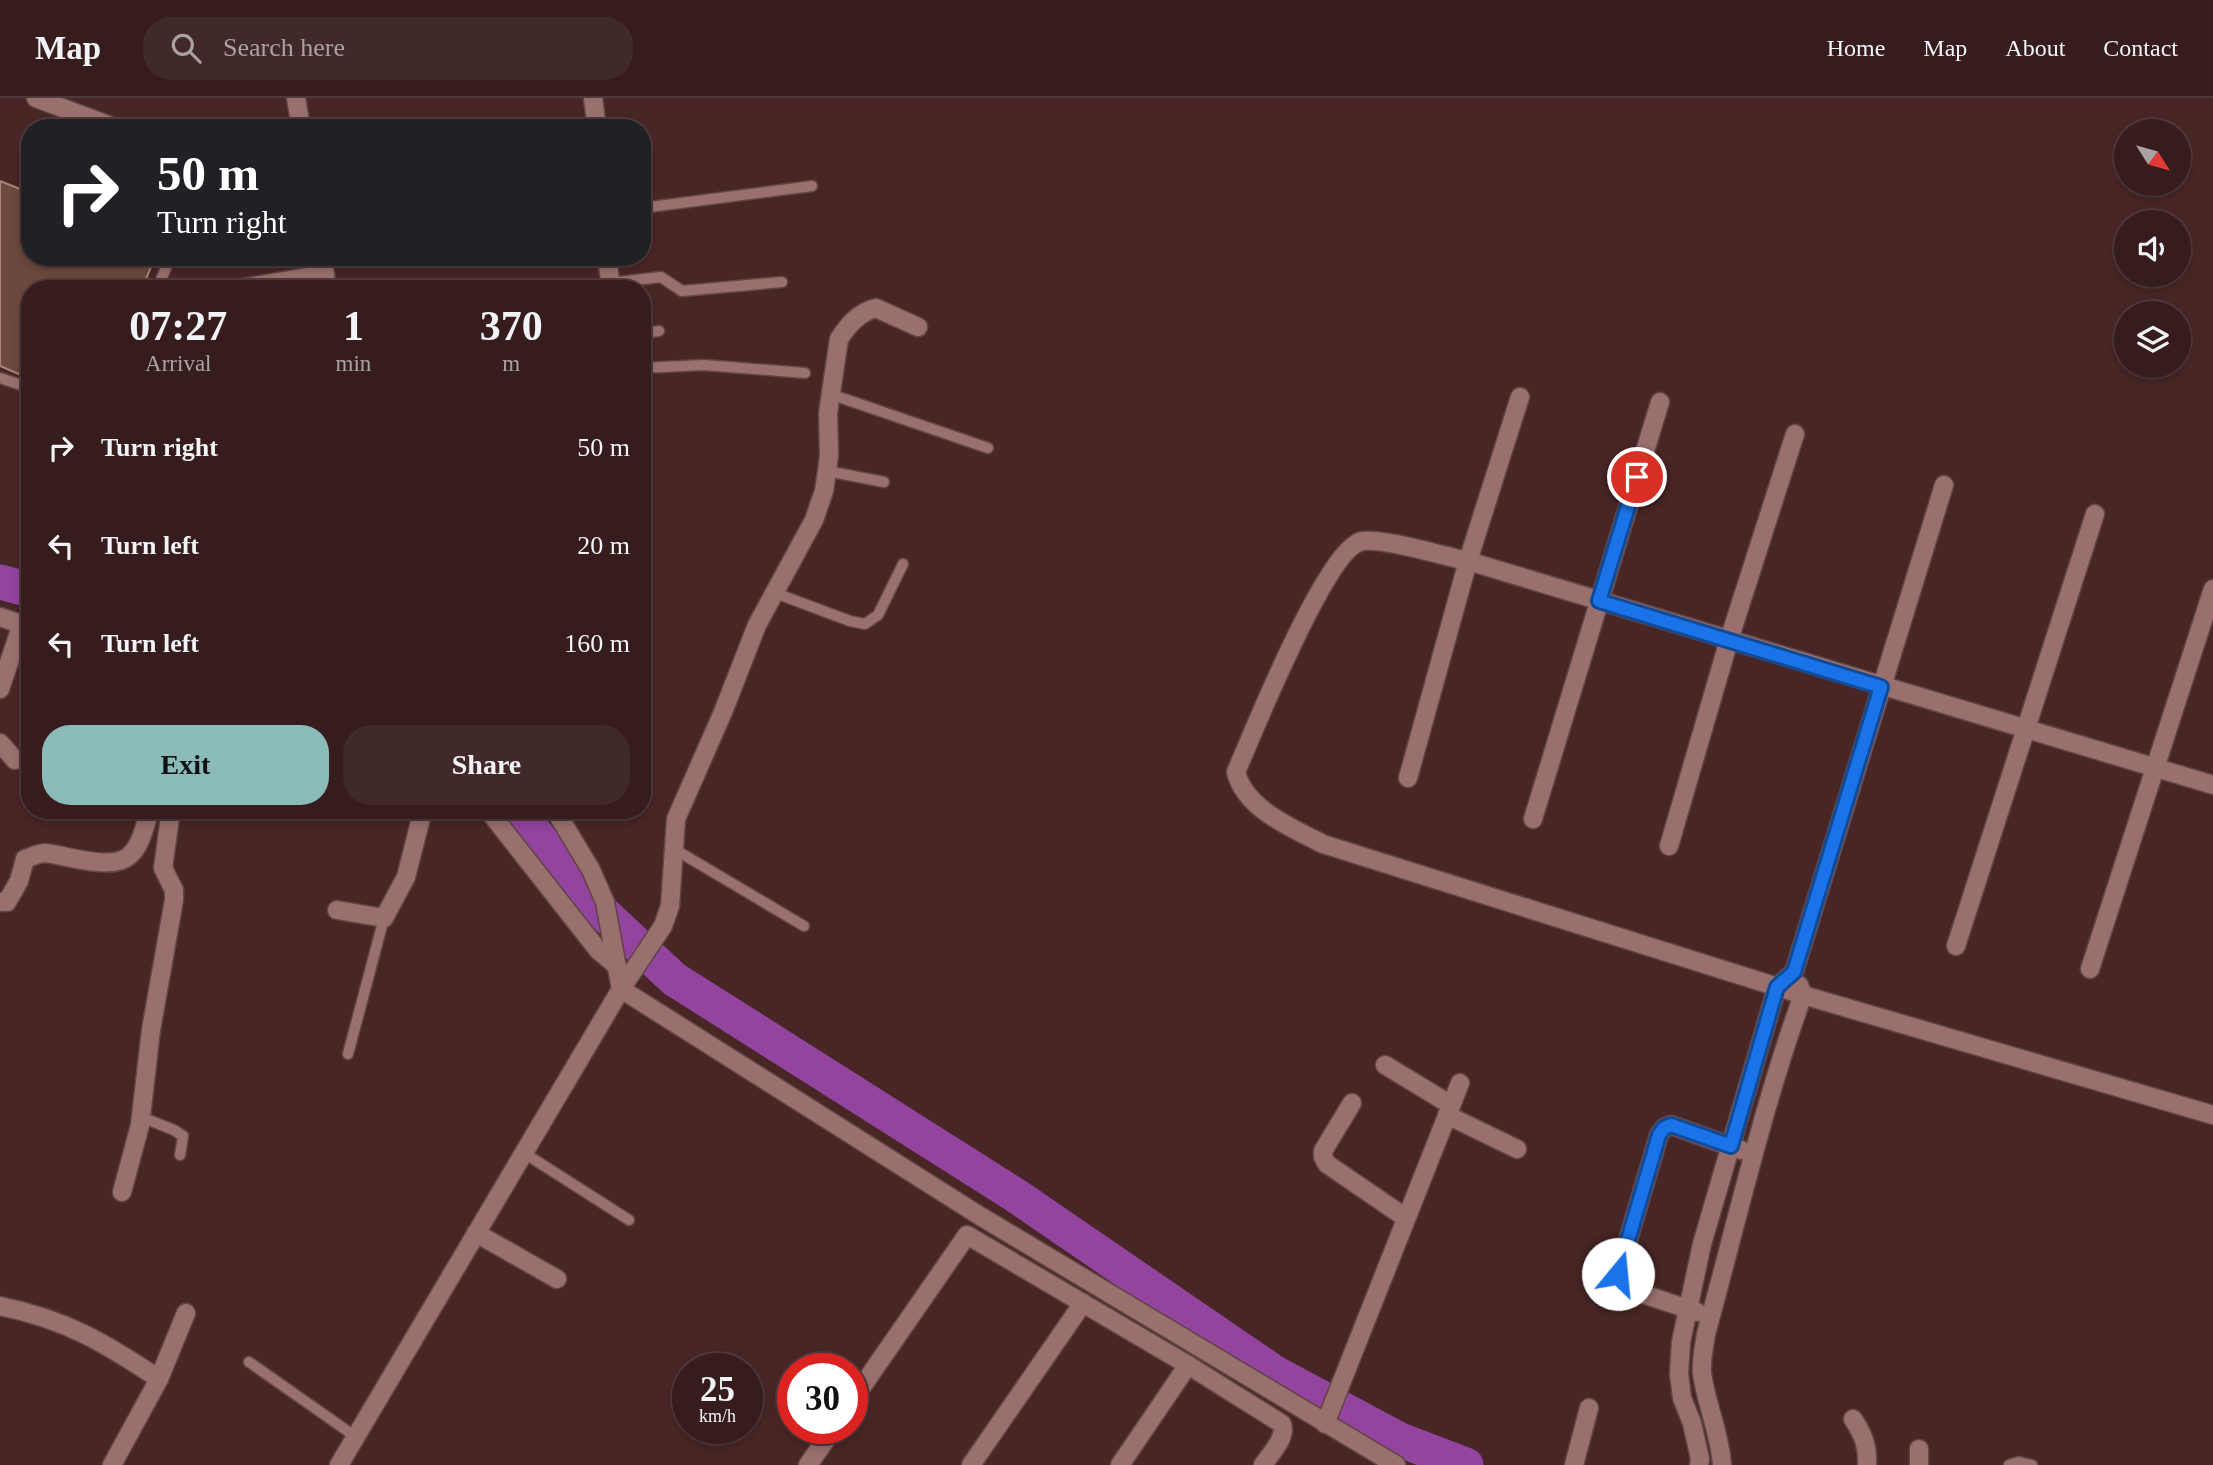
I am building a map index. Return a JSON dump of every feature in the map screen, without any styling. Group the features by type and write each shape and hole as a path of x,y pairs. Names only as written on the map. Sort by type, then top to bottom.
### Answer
{"street":[{"path":"36,98 92,119"},
{"path":"296,98 300,119"},
{"path":"596,99 597,119"},
{"path":"286,280 325,273"},
{"path":"338,1465 621,989 663,926 670,906 676,819 723,712 757,625 814,520 824,491 830,394 839,340 860,315 870,309 881,309 918,327"},
{"path":"1408,778 1468,561 1520,397"},
{"path":"1533,820 1660,402"},
{"path":"1669,846 1729,640 1795,434"},
{"path":"1699,1465 1700,1459 1692,1423 1682,1398 1679,1374 1687,1310 1702,1244 1777,987 1794,972 1944,485"},
{"path":"1956,946 2095,514"},
{"path":"2213,785 1468,561 1362,541 1352,545 1332,569 1300,627 1236,772 1239,784 1246,794 1264,809 1323,844 1803,995 2213,1115"},
{"path":"2090,969 2213,589"},
{"path":"0,617 21,623"},
{"path":"0,689 21,637"},
{"path":"0,743 15,760"},
{"path":"0,902 7,902 19,881 25,859 43,853 76,860 115,861 129,857 138,845 147,819"},
{"path":"122,1192 141,1117 151,1030 174,900 174,890 163,868 170,819"},
{"path":"337,910 384,918 406,877 421,819"},
{"path":"495,819 598,950 615,958"},
{"path":"560,819 605,902 621,989 980,1216 1327,1419 1396,1465"},
{"path":"1722,1465 1702,1357 1754,1154 1787,1038 1803,995 1794,972"},
{"path":"1385,1065 1449,1110 1517,1149"},
{"path":"1327,1419 1460,1083"},
{"path":"1352,1103 1323,1151 1323,1157 1327,1164 1406,1218"},
{"path":"1711,1315 1687,1310 1625,1289 1618,1284 1618,1274 1659,1135 1664,1128 1671,1125 1754,1154"},
{"path":"476,1233 557,1279"},
{"path":"868,1378 967,1235 1188,1365 1282,1424 1284,1430 1281,1438 1263,1465"},
{"path":"971,1465 1083,1303"},
{"path":"0,1306 56,1320 84,1332 159,1379"},
{"path":"112,1465 159,1379 186,1312"},
{"path":"1120,1465 1188,1365"},
{"path":"1574,1465 1589,1408"},
{"path":"1853,1419 1867,1448 1867,1465"},
{"path":"808,1465 823,1444"}],"lane":[{"path":"651,207 812,186"},
{"path":"161,280 166,268"},
{"path":"644,280 661,277 682,291 782,282"},
{"path":"651,332 659,331"},
{"path":"651,368 704,365 805,373"},
{"path":"0,378 21,385"},
{"path":"830,394 988,448"},
{"path":"827,471 884,482"},
{"path":"775,593 864,624 878,615 903,564"},
{"path":"674,849 804,926"},
{"path":"348,1054 384,918"},
{"path":"141,1117 183,1136 180,1156"},
{"path":"524,1153 629,1220"},
{"path":"250,1362 356,1437"},
{"path":"2008,1465 2018,1462 2032,1465"}],"building":[{"path":"0,181 21,189 21,266 151,266 146,280 21,280 21,375 0,366"}],"waterway":[{"path":"0,582 21,588"},
{"path":"524,819 584,895 674,979 1015,1195 1275,1373 1398,1439 1466,1465"}],"route":[{"path":"1618,1274 1659,1135 1664,1128 1671,1125 1731,1146 1777,987 1794,972 1881,687 1599,601 1637,477"}]}
